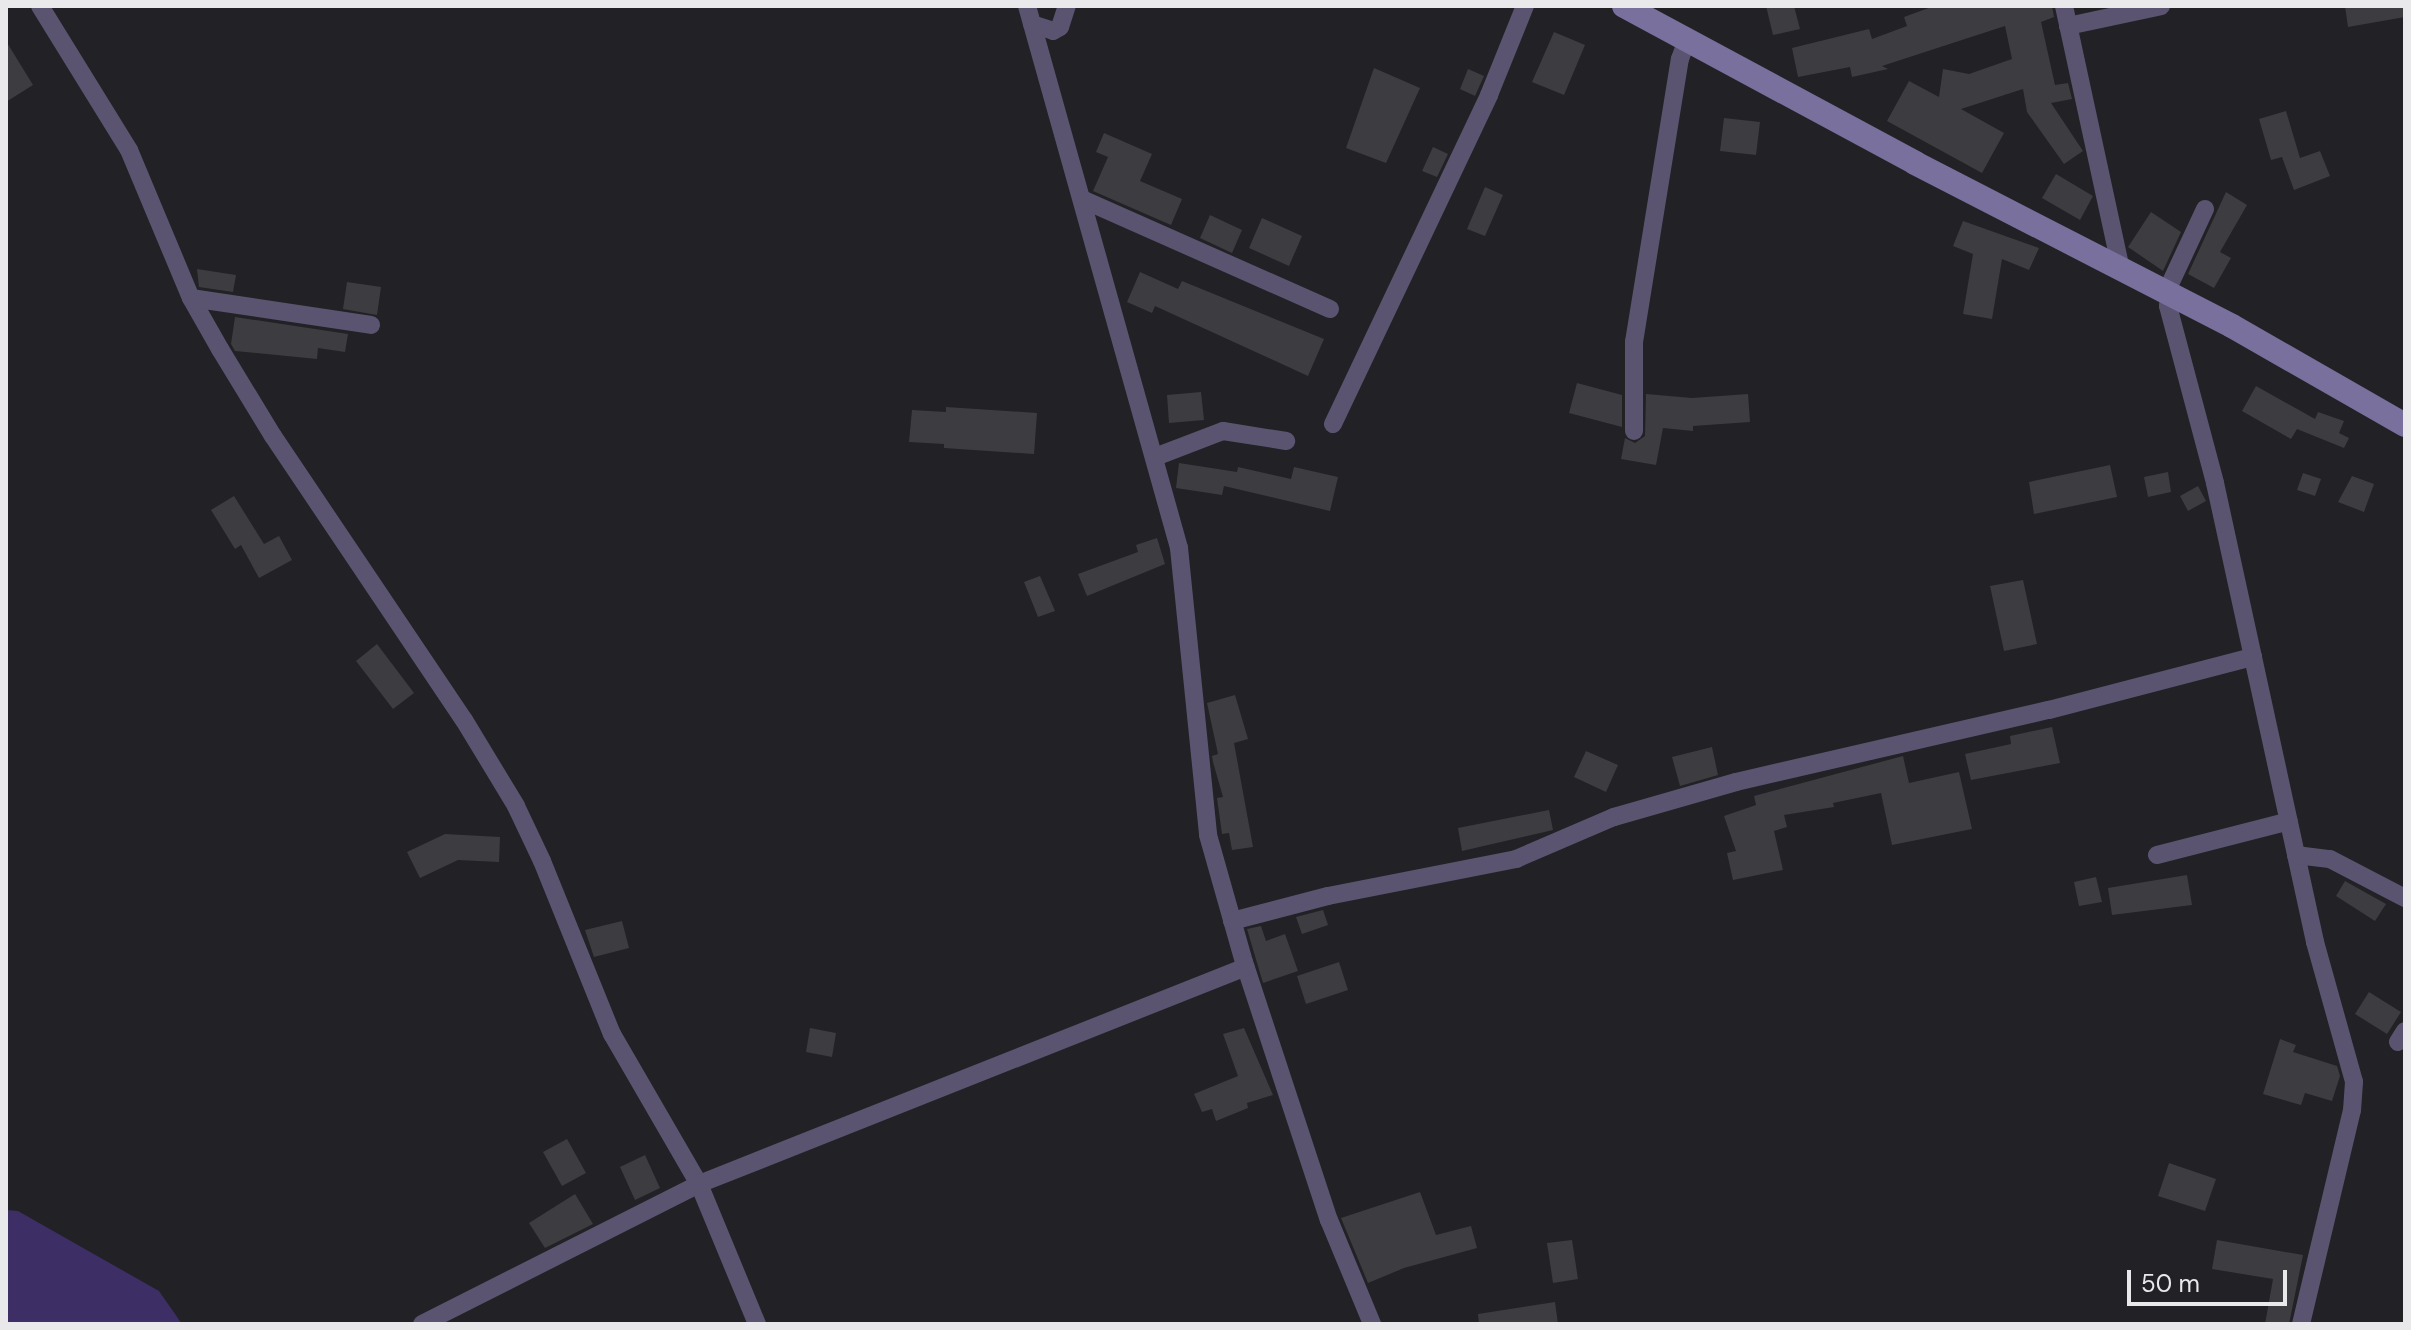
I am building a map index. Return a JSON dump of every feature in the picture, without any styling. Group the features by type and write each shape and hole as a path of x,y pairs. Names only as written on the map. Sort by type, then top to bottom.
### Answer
{"street":[{"path":"40,6 129,150 191,298 273,436 490,760 538,851 612,1034 699,1184 757,1324"},
{"path":"1030,15 1053,31 1060,27 1067,6"},
{"path":"1333,424 1489,95 1525,6"},
{"path":"1624,6 2168,296 2292,358 2405,425"},
{"path":"2064,6 2121,270"},
{"path":"2068,26 2161,6"},
{"path":"1030,15 1179,548 1208,835 1246,967 1329,1220 1372,1324"},
{"path":"1634,431 1634,342 1680,59 1687,40"},
{"path":"1084,200 1330,309"},
{"path":"2205,209 2168,296 2215,483 2315,942 2354,1082 2352,1110 2301,1324"},
{"path":"191,298 371,325"},
{"path":"1155,457 1223,431 1286,441"},
{"path":"1232,921 1328,896 1516,859 1614,817 1723,785 2049,710 2253,657"},
{"path":"2157,855 2289,821"},
{"path":"2296,855 2330,859 2405,898"},
{"path":"422,1324 699,1184 1246,967"}],"shaded area":[{"path":"6,1210 18,1211 159,1291 182,1324 6,1324"}],"building":[{"path":"1766,6 1794,6 1800,29 1773,35"},
{"path":"1934,6 2052,6 2054,17 2041,22 2055,85 2068,83 2072,99 2051,103 2083,151 2064,164 2027,112 2023,89 1961,109 2004,133 1982,173 1887,121 1909,81 1939,97 1943,69 1969,74 2012,59 2005,26 1882,66 1888,69 1852,77 1850,67 1798,77 1792,48 1869,29 1872,39 1907,26 1904,17"},
{"path":"2345,6 2405,6 2405,17 2348,27"},
{"path":"1554,32 1585,45 1564,95 1532,82"},
{"path":"6,41 33,85 6,102"},
{"path":"1374,68 1420,88 1386,163 1346,148"},
{"path":"1468,69 1484,76 1475,96 1460,89"},
{"path":"2286,111 2300,158 2320,151 2330,176 2294,190 2282,157 2271,160 2259,119"},
{"path":"1724,118 1760,122 1756,155 1720,151"},
{"path":"1104,133 1152,154 1140,181 1182,199 1171,225 1093,191 1108,157 1096,152"},
{"path":"1433,147 1448,154 1437,177 1422,171"},
{"path":"2056,174 2093,196 2080,220 2042,198"},
{"path":"1485,187 1503,195 1485,236 1467,229"},
{"path":"2226,192 2247,205 2220,252 2231,258 2214,288 2188,274"},
{"path":"2151,212 2181,232 2163,271 2128,247"},
{"path":"1210,215 1242,230 1232,253 1200,238"},
{"path":"1262,218 1302,236 1289,266 1249,248"},
{"path":"1963,221 2039,248 2029,270 2002,259 1992,319 1963,314 1973,254 1953,246"},
{"path":"197,269 236,275 233,292 199,287"},
{"path":"1140,272 1178,289 1182,281 1324,339 1308,376 1155,306 1152,313 1127,302"},
{"path":"347,282 381,287 377,315 343,309"},
{"path":"235,317 348,334 345,352 318,348 317,359 235,351 231,344"},
{"path":"1577,383 1622,395 1622,427 1569,413"},
{"path":"2256,386 2315,419 2318,412 2344,421 2339,433 2349,438 2344,448 2297,429 2291,439 2242,411"},
{"path":"1201,392 1204,420 1169,423 1167,395"},
{"path":"1646,394 1692,398 1748,394 1750,422 1693,426 1693,431 1663,428 1656,465 1621,459 1625,438 1635,443 1645,436"},
{"path":"946,407 1037,413 1034,454 944,448 944,444 909,442 912,410 946,412"},
{"path":"1179,463 1237,472 1238,467 1291,479 1294,467 1338,477 1330,511 1224,486 1222,495 1176,488"},
{"path":"2110,465 2117,497 2034,514 2029,482"},
{"path":"2168,472 2171,492 2148,497 2144,477"},
{"path":"2303,473 2321,479 2315,496 2297,490"},
{"path":"2352,476 2374,484 2364,512 2338,502"},
{"path":"2198,486 2206,501 2188,511 2180,496"},
{"path":"234,496 264,544 279,536 292,560 259,578 241,545 235,549 211,510"},
{"path":"1157,538 1165,564 1087,596 1078,574 1138,552 1136,545"},
{"path":"1040,576 1055,611 1038,617 1024,582"},
{"path":"2023,580 2037,644 2004,651 1990,586"},
{"path":"377,644 414,693 393,709 356,661"},
{"path":"1235,695 1248,739 1234,743 1253,847 1232,850 1229,833 1222,834 1217,798 1223,797 1213,762 1212,756 1218,754 1207,703"},
{"path":"2052,727 2060,763 1971,780 1965,754 2011,744 2010,736"},
{"path":"1712,747 1718,775 1680,786 1672,757"},
{"path":"1586,751 1618,765 1606,792 1574,777"},
{"path":"1903,756 1909,783 1959,772 1972,829 1892,845 1881,793 1833,803 1834,807 1784,815 1787,827 1774,831 1783,870 1733,880 1727,853 1736,851 1724,816 1756,805 1754,796"},
{"path":"1549,810 1553,830 1462,851 1458,828"},
{"path":"445,834 500,837 499,862 458,860 420,878 407,852"},
{"path":"2187,875 2192,905 2112,915 2108,888"},
{"path":"2096,877 2102,902 2079,906 2074,882"},
{"path":"2345,881 2386,904 2375,921 2336,896"},
{"path":"1323,910 1328,925 1302,934 1296,917"},
{"path":"622,921 629,948 594,957 585,930"},
{"path":"1261,926 1266,941 1285,934 1298,971 1263,983 1247,929"},
{"path":"1339,962 1348,990 1306,1004 1297,976"},
{"path":"2369,992 2401,1012 2387,1034 2355,1014"},
{"path":"810,1028 836,1033 832,1057 806,1052"},
{"path":"1244,1028 1273,1095 1247,1103 1248,1108 1216,1121 1212,1109 1202,1112 1194,1094 1238,1076 1223,1034"},
{"path":"2280,1039 2296,1045 2293,1052 2337,1066 2340,1076 2332,1101 2305,1093 2301,1105 2263,1094"},
{"path":"567,1139 586,1173 562,1186 543,1152"},
{"path":"645,1155 660,1188 635,1200 620,1167"},
{"path":"2169,1163 2216,1179 2205,1211 2158,1196"},
{"path":"1420,1192 1436,1235 1471,1226 1477,1248 1404,1268 1368,1283 1341,1218"},
{"path":"575,1194 593,1224 545,1248 529,1223"},
{"path":"1572,1240 1578,1279 1553,1283 1547,1243"},
{"path":"2217,1240 2303,1255 2289,1324 2265,1324 2273,1279 2212,1269"},
{"path":"1555,1302 1558,1324 1479,1324 1478,1314"}]}
